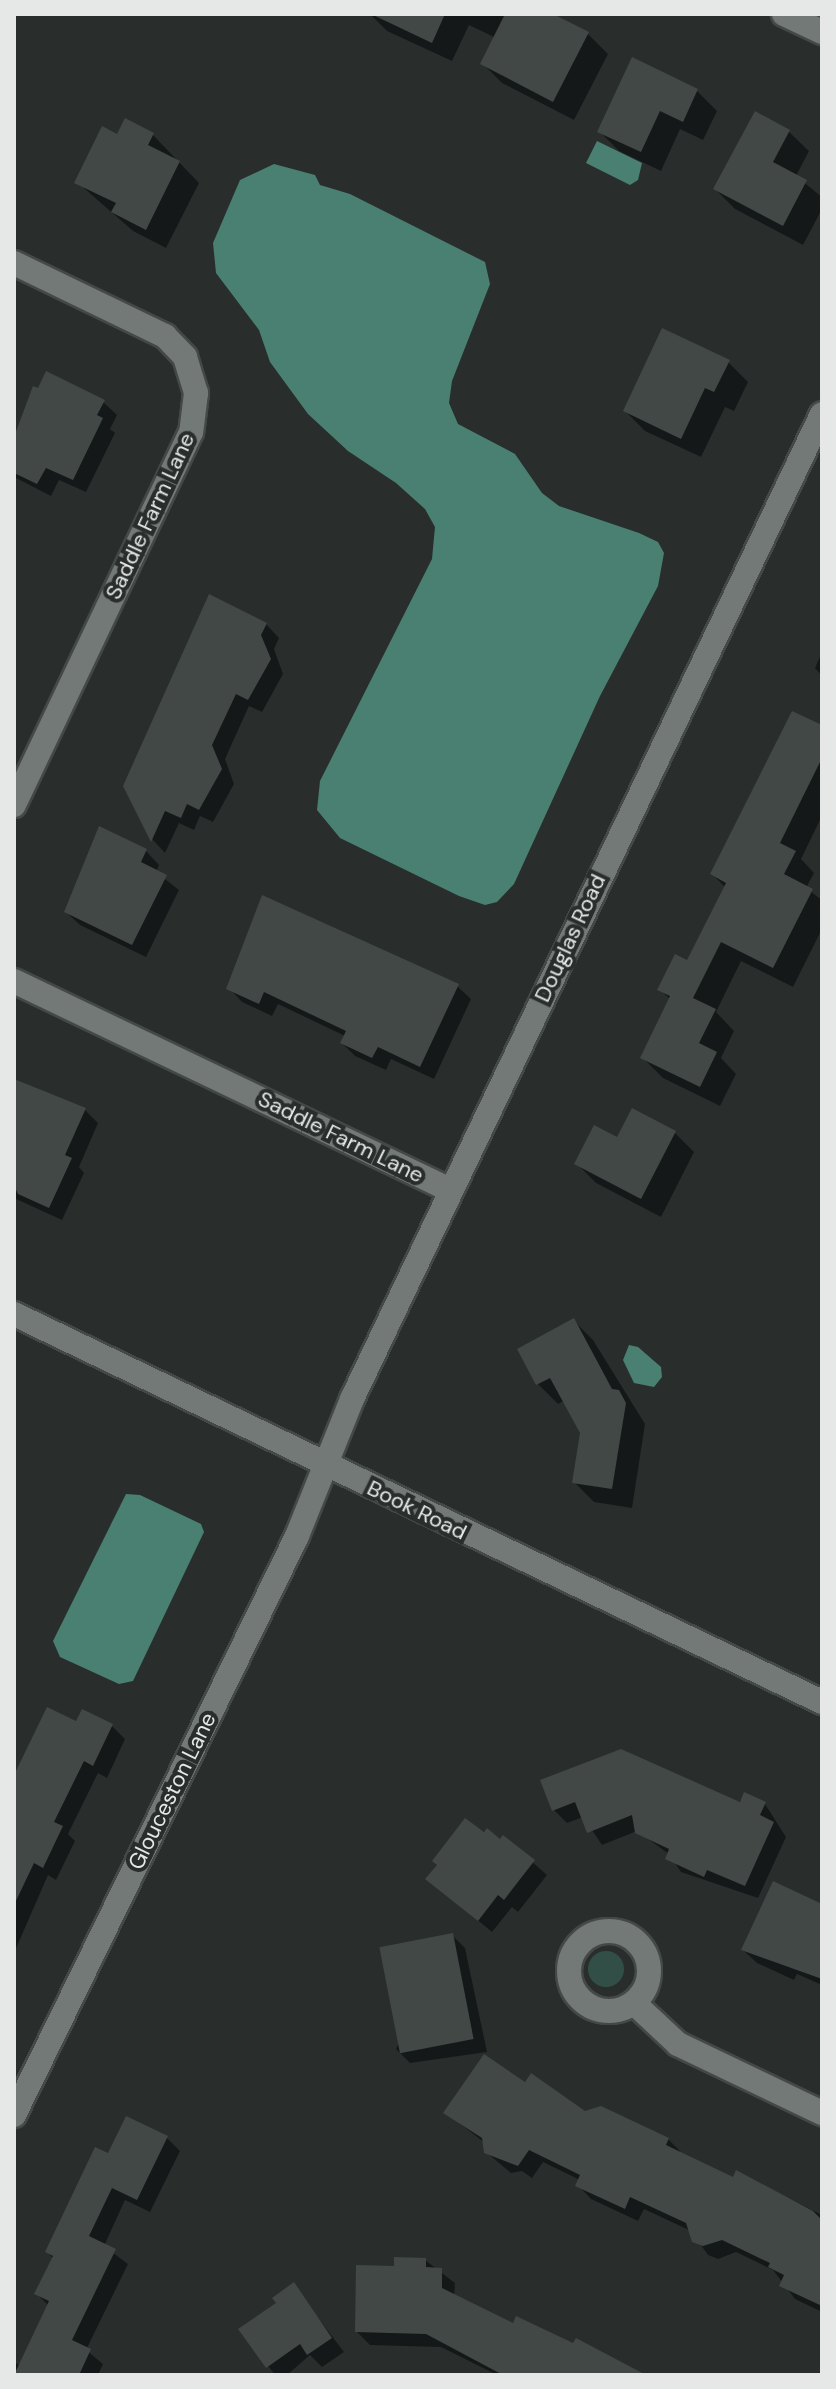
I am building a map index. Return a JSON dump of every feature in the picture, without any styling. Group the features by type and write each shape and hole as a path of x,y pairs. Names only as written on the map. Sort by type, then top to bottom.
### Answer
{"street":[{"path":"784,14 822,32"},
{"name":"Saddle Farm Lane","path":"14,263 165,336 185,357 196,393 191,432 14,805"},
{"name":"Douglas Road","path":"323,1464 822,414"},
{"name":"Saddle Farm Lane","path":"14,981 451,1190"},
{"name":"Book Road","path":"14,1314 822,1702"},
{"name":"Glouceston Lane","path":"14,2115 297,1536 323,1464"},
{"path":"634,2003 678,2044 822,2113"}],"shaded area":[{"path":"597,141 642,163 638,180 630,185 586,163"},
{"path":"274,164 315,175 320,185 350,194 485,262 490,284 452,381 449,403 458,424 515,454 542,493 559,506 639,533 658,542 664,553 658,586 600,696 514,884 497,902 485,905 459,896 340,838 317,810 320,781 432,559 435,527 425,509 396,483 348,451 308,414 270,362 259,330 216,273 213,243 240,180"},
{"path":"629,1345 638,1347 661,1367 662,1377 654,1387 634,1383 623,1360"},
{"path":"126,1494 140,1495 201,1524 204,1532 133,1681 119,1684 60,1657 53,1641"},
{"path":"606,1951 619,1956 624,1969 619,1982 606,1987 593,1982 588,1969 593,1956"}],"building":[{"path":"371,14 445,14 432,43"},
{"path":"505,14 553,14 589,32 553,102 480,64"},
{"path":"632,57 698,89 683,122 660,111 641,152 597,132"},
{"path":"755,111 790,130 773,162 807,180 783,226 713,189"},
{"path":"125,118 154,133 148,145 180,161 146,230 111,212 116,203 74,183 102,126 117,134"},
{"path":"662,328 730,360 714,392 705,388 681,439 623,411"},
{"path":"46,371 105,400 97,415 103,418 73,480 46,468 37,484 14,473 14,437 33,386 38,388"},
{"path":"209,594 267,623 261,635 271,659 248,700 236,694 212,745 222,769 199,810 187,804 181,818 165,811 151,842 123,786"},
{"path":"792,711 822,725 822,758 780,843 796,851 784,874 813,889 773,968 721,942 693,998 716,1009 699,1043 717,1052 700,1087 640,1058 670,996 657,990 675,954 687,960 726,883 710,874"},
{"path":"99,826 147,849 141,862 167,875 132,945 64,912"},
{"path":"262,895 459,984 420,1067 378,1047 372,1058 340,1043 346,1031 264,992 259,1004 226,989"},
{"path":"14,1079 86,1108 65,1155 72,1158 49,1208 18,1194 14,1186"},
{"path":"632,1108 676,1131 641,1199 574,1164 594,1125 617,1137"},
{"path":"574,1318 612,1389 619,1390 626,1403 612,1489 572,1483 580,1433 550,1378 536,1385 517,1349"},
{"path":"47,1707 76,1721 82,1709 113,1724 93,1766 84,1761 54,1822 63,1826 43,1868 34,1863 14,1905 14,1775"},
{"path":"621,1749 740,1802 744,1792 766,1802 760,1815 774,1822 745,1886 707,1870 704,1877 665,1859 669,1849 635,1833 632,1815 587,1833 575,1802 552,1811 540,1780"},
{"path":"465,1818 484,1832 487,1828 500,1839 503,1835 535,1860 504,1900 498,1895 478,1921 425,1879 437,1865 432,1861"},
{"path":"773,1881 822,1904 822,1979 741,1950"},
{"path":"453,1933 474,2039 400,2053 379,1947"},
{"path":"484,2054 525,2082 531,2073 585,2111 601,2106 669,2138 666,2145 733,2177 736,2170 813,2211 822,2220 822,2306 779,2286 784,2275 768,2267 770,2263 722,2240 703,2246 692,2242 686,2223 630,2197 625,2209 575,2186 580,2175 529,2150 518,2166 484,2153 482,2138 443,2113"},
{"path":"126,2116 168,2136 137,2200 112,2188 89,2236 116,2249 72,2340 91,2349 79,2375 14,2375 49,2301 34,2294 53,2256 45,2252 95,2147 108,2153"},
{"path":"394,2257 426,2258 426,2267 442,2268 442,2288 513,2323 516,2316 573,2343 576,2338 646,2375 503,2375 426,2334 355,2332 356,2265 394,2266"},
{"path":"294,2282 332,2338 307,2355 300,2344 266,2368 238,2329 276,2303 272,2298"}]}
